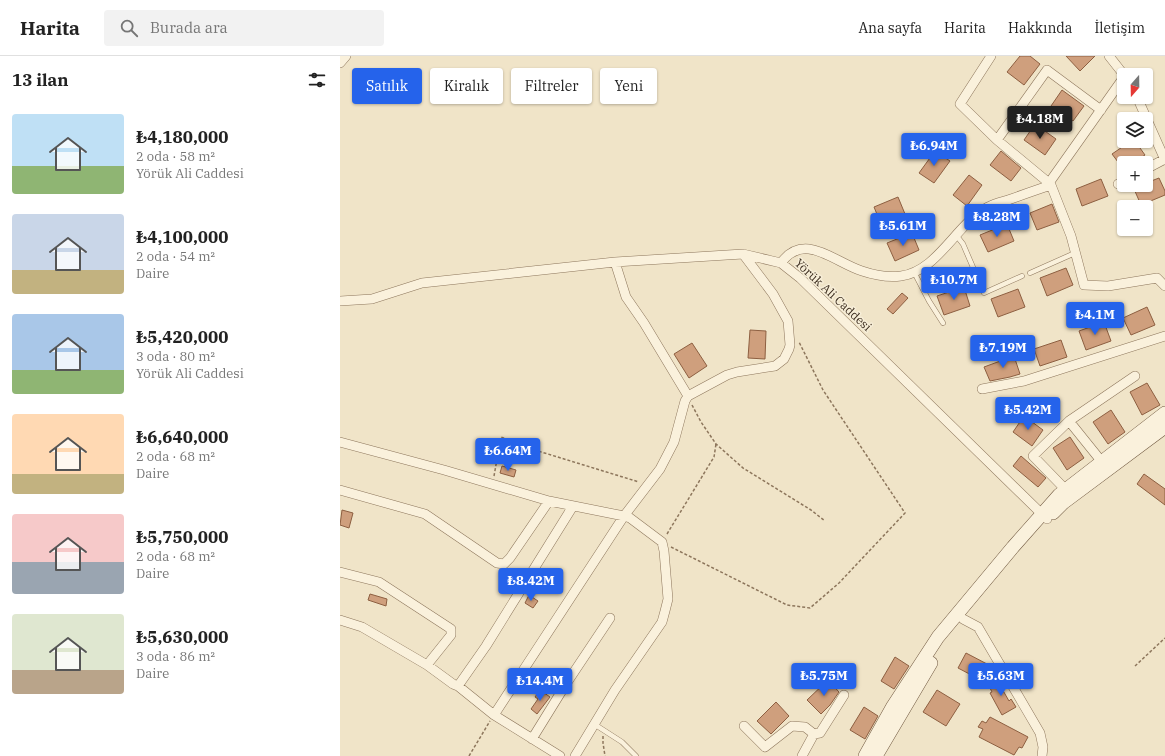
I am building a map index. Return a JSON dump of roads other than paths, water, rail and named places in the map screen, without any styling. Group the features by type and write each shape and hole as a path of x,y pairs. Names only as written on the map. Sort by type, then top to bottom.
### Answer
{"street":[{"path":"340,63 346,56"},
{"path":"991,56 960,104 997,140 1050,184 1071,236 1084,285 1108,286 1157,278 1165,286"},
{"path":"1109,56 1118,68"},
{"path":"997,140 1047,70 1101,110"},
{"path":"1050,184 1117,86"},
{"path":"1140,104 1165,160 1153,166"},
{"name":"Yörük Ali Caddesi","path":"1044,517 800,278 781,263 786,256 792,252 804,248 814,250 861,271 878,276 902,276 914,272 930,262 966,223 988,207 1050,184"},
{"path":"494,714 624,516 660,469 674,442 685,401 688,396 727,375 774,366 784,358 788,352 790,345 788,321 773,294 743,254"},
{"path":"340,301 372,299 422,283 615,262 743,254 781,263"},
{"path":"615,262 626,297 644,323 688,396"},
{"path":"982,389 1024,381 1165,336"},
{"path":"1066,490 1033,456 1069,421 1135,376"},
{"path":"876,756 892,727 944,643 1044,517 1059,495 1165,413"},
{"path":"1069,421 1102,462"},
{"path":"865,756 893,706 938,637 1013,547 1044,517 1165,427"},
{"path":"340,442 550,501 624,516 630,518 662,542 668,599 662,622 615,690 575,756"},
{"path":"340,490 425,514 497,563 504,564 510,558 550,501"},
{"path":"458,686 486,646 573,506"},
{"path":"340,572 379,582 451,629 451,635 427,665"},
{"path":"532,739 566,684 610,618"},
{"path":"962,619 978,627 1040,733 1043,747 1042,756"},
{"path":"340,620 362,628 427,665 458,686 494,714 560,756"},
{"path":"744,726 765,747 792,726 805,727 814,734 820,733 844,695"},
{"path":"802,756 814,734"}],"lane":[{"path":"956,235 963,244 984,292 1022,276"},
{"path":"1030,272 1075,253"},
{"path":"914,272 929,301 943,323"},
{"path":"594,724 622,742 636,756"}]}
